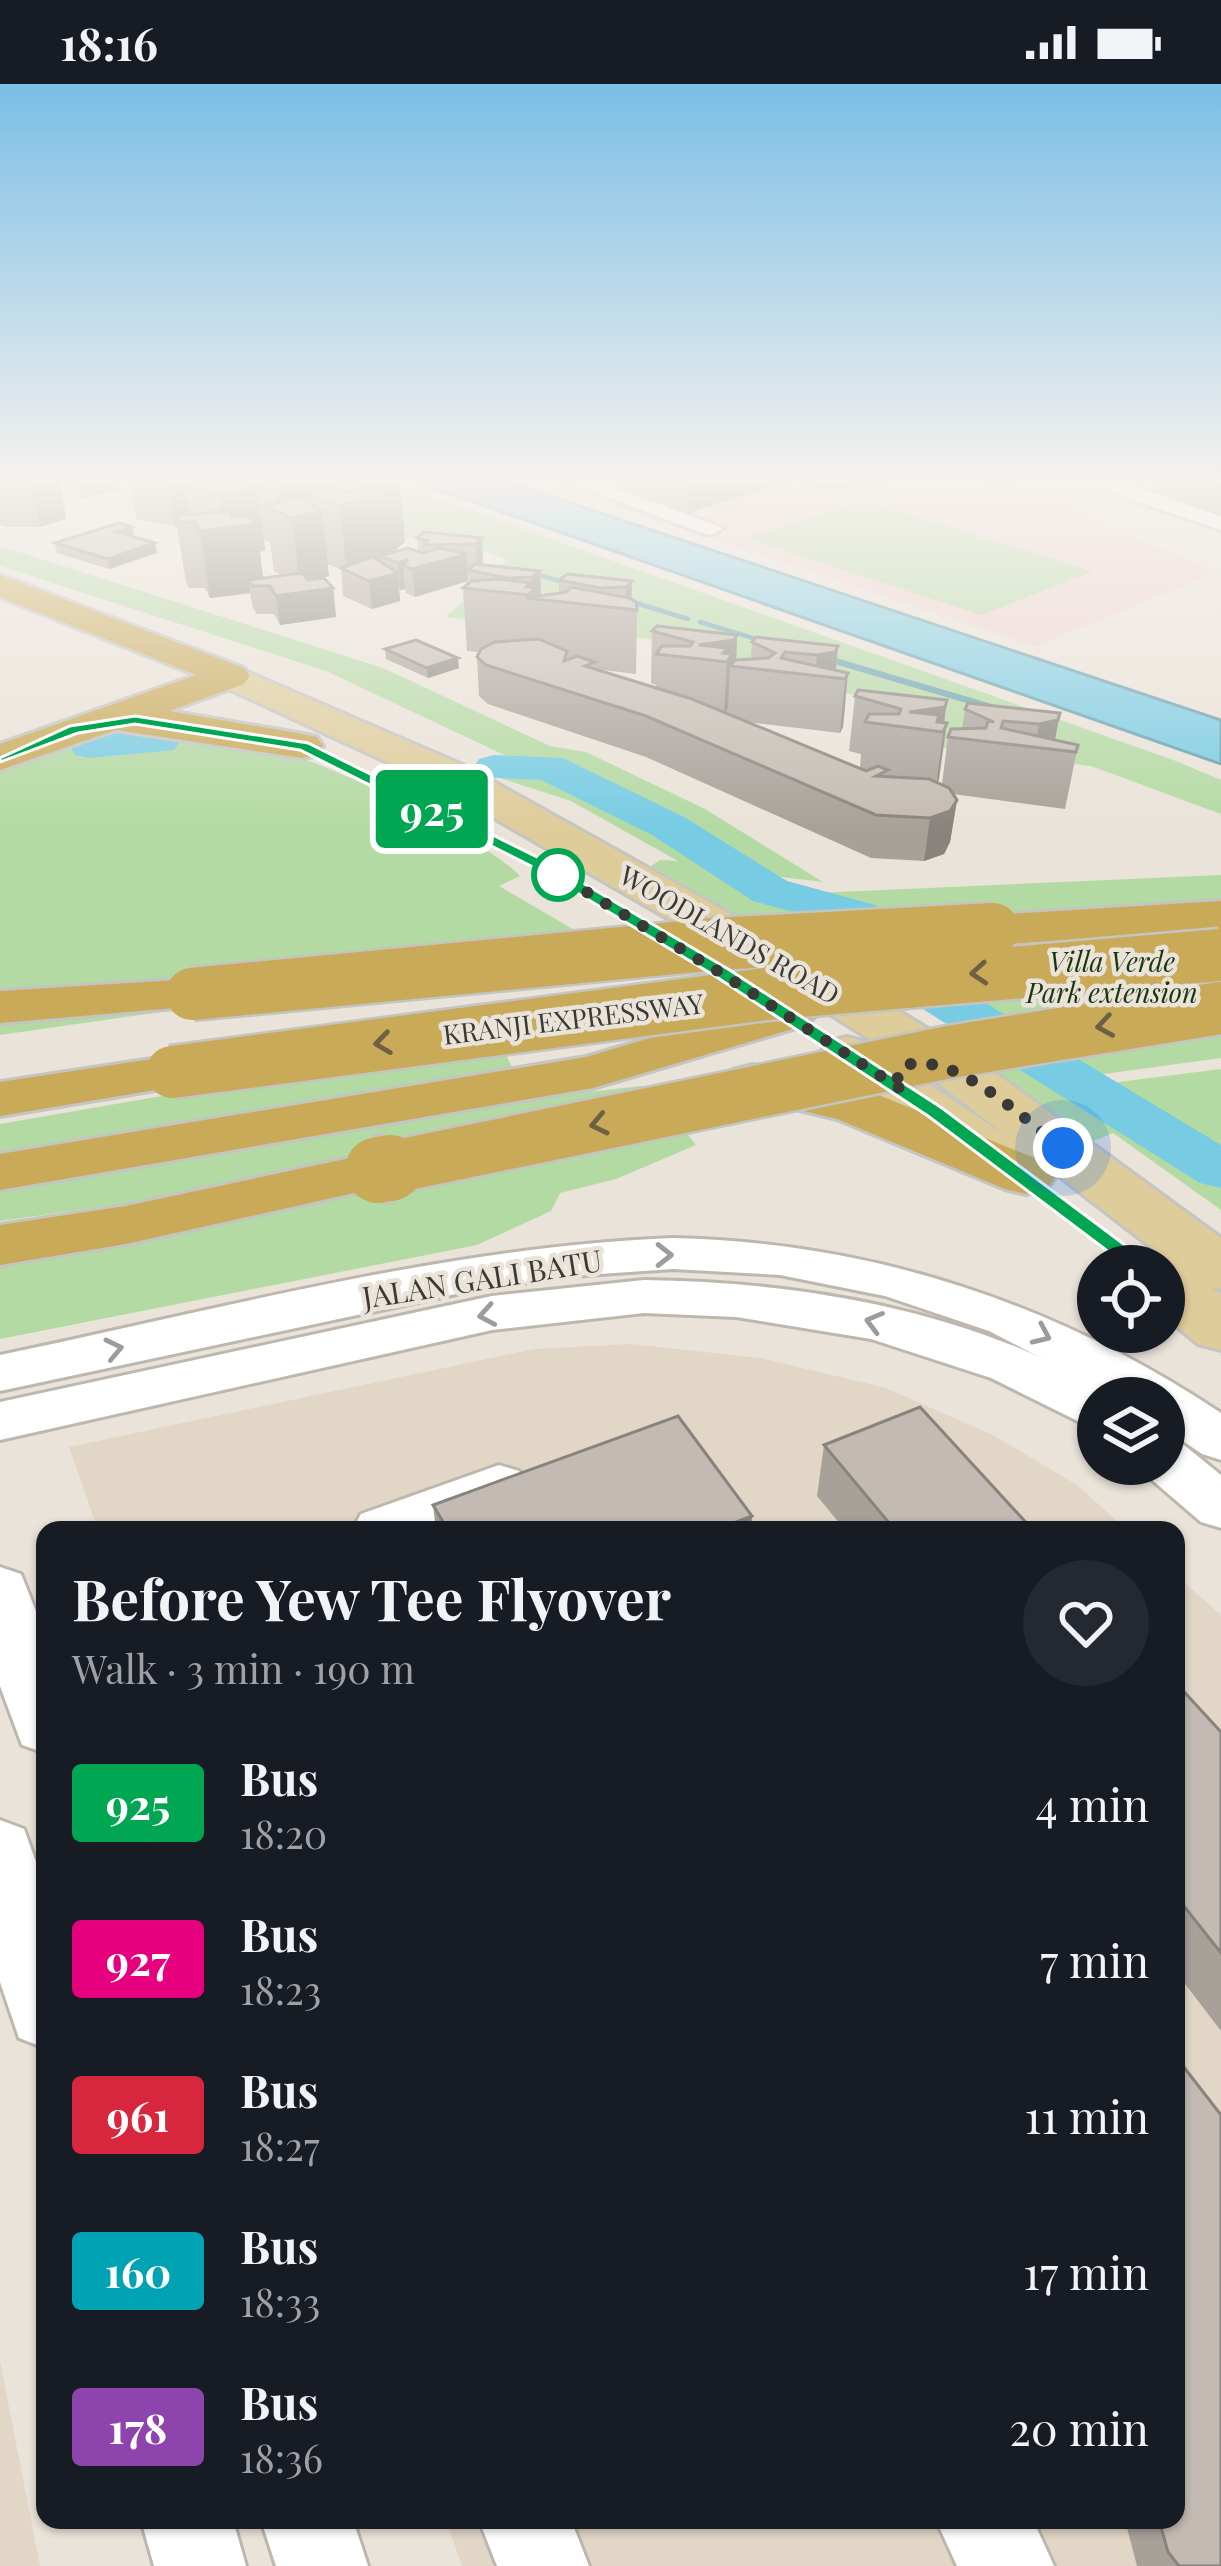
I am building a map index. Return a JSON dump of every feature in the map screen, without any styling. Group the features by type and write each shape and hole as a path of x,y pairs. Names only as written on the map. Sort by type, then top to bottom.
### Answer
{"highway":[{"name":"WOODLANDS ROAD","path":"24,597 193,679"},
{"name":"WOODLANDS ROAD","path":"0,615 98,666 193,679"},
{"path":"5,740 83,699 98,666"},
{"path":"75,729 193,679"},
{"path":"5,740 193,679"},
{"path":"5,740 158,721 303,746"},
{"name":"KRANJI EXPRESSWAY","path":"0,1055 520,979 1008,928 1221,915"},
{"name":"KRANJI EXPRESSWAY","path":"0,1099 176,1032 787,992 1221,955"},
{"path":"0,1172 593,1072 800,998"},
{"path":"0,1006 176,1032"},
{"path":"0,1246 126,1225 858,1070 1221,1007"},
{"path":"593,1072 716,1077 812,1093 1026,1177"}],"main road":[{"name":"WOODLANDS ROAD","path":"193,679 303,746 800,998"},
{"name":"WOODLANDS ROAD","path":"193,679 452,776 1221,1269"},
{"name":"WOODLANDS ROAD","path":"928,1079 1026,1177 1115,1245"},
{"path":"1185,1300 1221,1328"}],"street":[{"name":"JALAN GALI BATU","path":"0,1373 533,1264 636,1255 727,1255 878,1279 968,1304 1127,1377"},
{"name":"JALAN GALI BATU","path":"0,1421 459,1320 553,1304 639,1297 739,1301 862,1318 949,1343 1028,1373 1077,1400"},
{"name":"JALAN GALI BATU","path":"1185,1416 1221,1440"},
{"path":"407,1521 540,1470"},
{"path":"1185,1477 1221,1507"},
{"path":"0,1591 36,1699"},
{"path":"0,1851 36,1980"},
{"path":"190,2529 200,2566"},
{"path":"310,2529 322,2566"},
{"path":"529,2529 543,2566"},
{"path":"987,2529 1008,2566"}],"shaded area":[{"path":"886,597 1157,597 1035,646"},
{"path":"631,1344 760,1358 883,1387 993,1435 1077,1485 1117,1521 95,1521 69,1447 534,1349"},
{"path":"1185,1583 1221,1615 1221,2566 462,2566 449,2529 1185,2529"},
{"path":"0,2361 40,2566 0,2566"}],"green space":[{"path":"96,597 160,597 383,668 550,746 586,752 705,809 823,882 773,876 675,818 566,765 515,760 326,671"},
{"path":"468,597 714,597 1221,780 1221,814 1091,766 864,739 884,698 815,690 695,644 446,617"},
{"path":"926,597 1027,597 981,615"},
{"path":"116,726 273,749 365,785 473,841 520,876 499,886 590,939 245,1000 0,1035 0,763"},
{"path":"554,773 661,829 784,904 834,912 754,925 651,866 660,860 678,861 571,801 494,776"},
{"name":"Villa Verde Park extension","path":"1221,875 1221,1058 1089,1076 961,998 887,919 866,905 816,893"},
{"path":"502,1047 514,1071 0,1158 0,1124 300,1072"},
{"path":"1016,1052 1221,1180 1221,1210 1113,1133 1091,1142 1001,1081 992,1064"},
{"path":"1221,1069 1221,1155 1103,1084"},
{"path":"641,1086 668,1091 123,1204 0,1221 0,1183 493,1103"},
{"path":"677,1121 696,1145 616,1179 560,1193 551,1211 477,1245 0,1339 0,1266"}],"water":[{"path":"744,597 852,597 1221,720 1221,764"}],"building":[{"path":"623,597 636,602 637,610 526,598"},
{"path":"657,626 737,635 734,640 699,645 727,648 723,653 732,654 727,662 656,654 662,646 693,642 652,631"},
{"path":"756,637 838,646 835,652 785,652 781,658 848,673 845,679 730,666 735,660 768,658 775,653 752,642"},
{"path":"539,639 567,651 564,661 577,656 595,662 585,666 692,699 866,771 878,766 888,770 876,776 929,779 949,788 957,800 950,811 930,818 876,815 646,716 486,665 477,657 495,642"},
{"path":"416,640 458,658 427,668 385,649"},
{"path":"858,690 947,700 945,707 909,712 939,715 937,722 947,723 943,732 865,722 869,714 899,714 901,709 855,696"},
{"path":"968,703 1060,713 1058,720 1039,724 1003,721 1001,728 1078,745 1076,752 948,737 951,729 986,728 988,721 994,722 965,709"},
{"path":"920,1407 1025,1521 887,1521 824,1445"},
{"path":"678,1416 752,1516 739,1521 443,1521 433,1505"},
{"path":"1185,1693 1221,1732 1221,1953 1185,1907"},
{"path":"1185,2069 1221,2115 1221,2566 1179,2566 1168,2552 1162,2529 1185,2529"}],"waterway":[{"path":"626,600 688,619"},
{"path":"700,622 766,642"},
{"path":"833,660 825,658 991,707"},
{"path":"89,746 160,741"},
{"path":"494,768 548,767 668,826 770,891 858,915 936,995 1221,1170"}],"bus line":[{"name":"925","path":"0,758 75,729 135,720 303,746 545,867 721,973 935,1112 1115,1245"}],"route":[{"path":"558,875 545,867 904,1091 897,1080 901,1067 932,1061 952,1067 1063,1148"}]}
